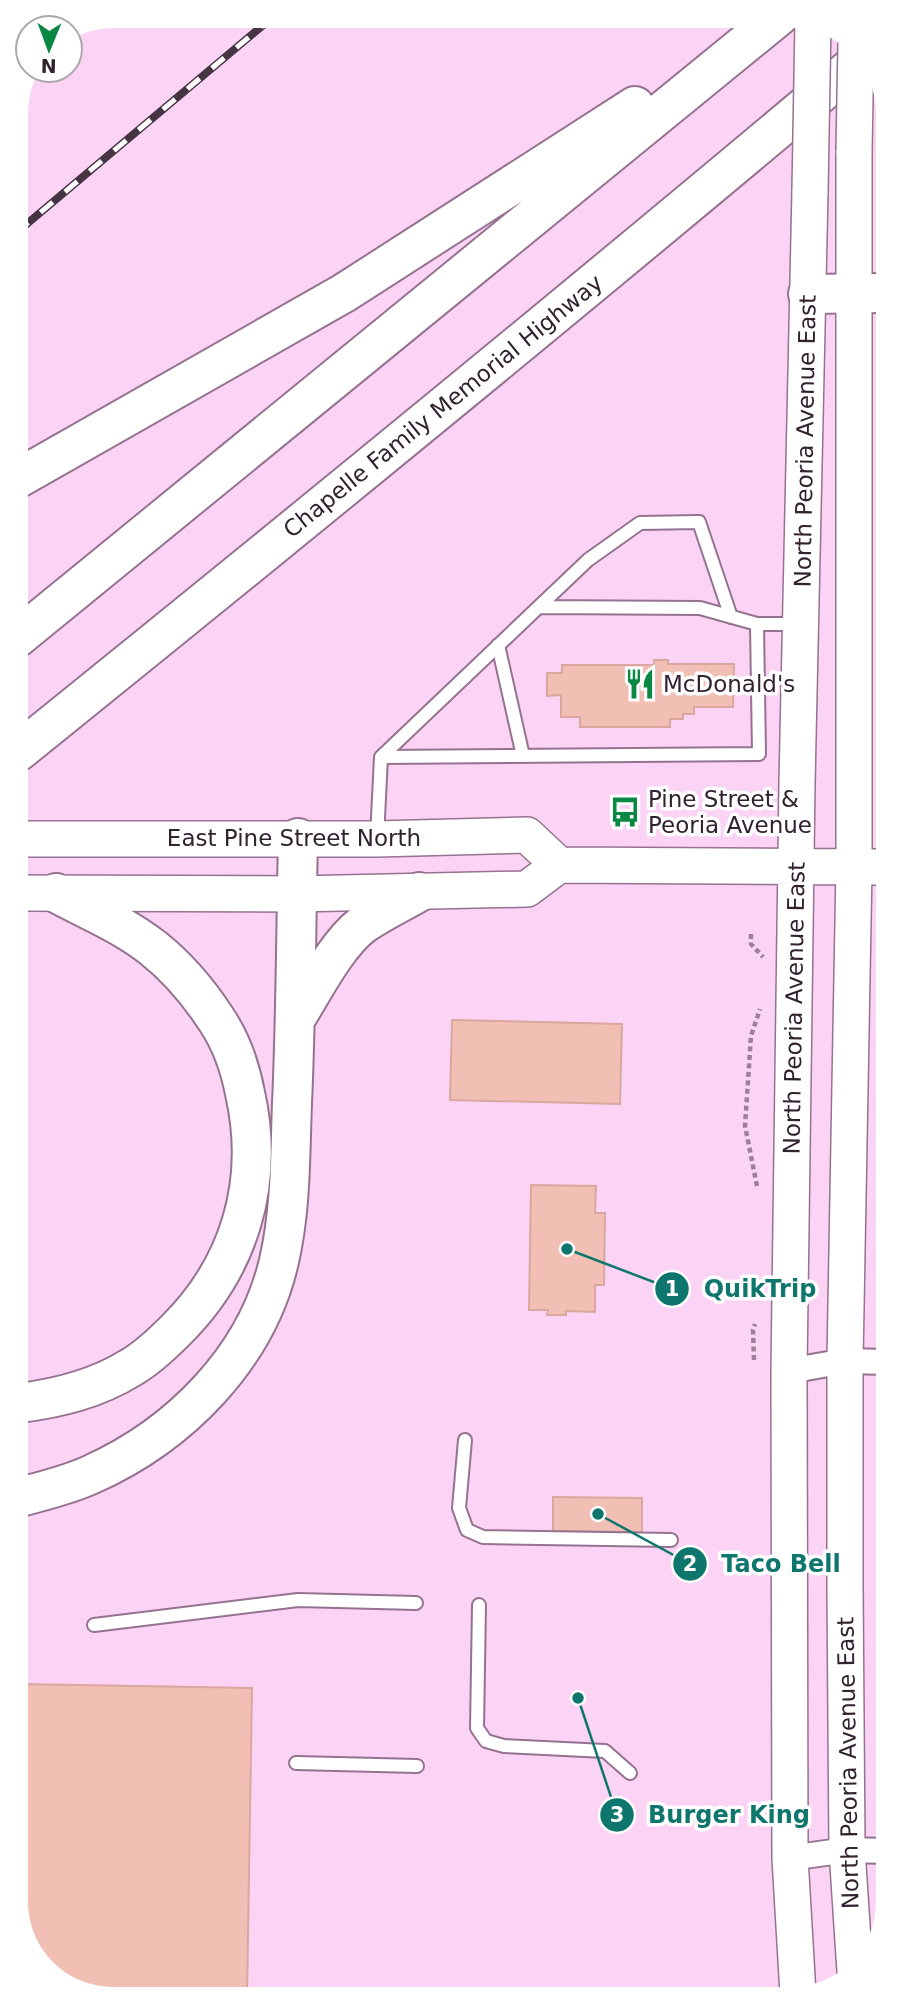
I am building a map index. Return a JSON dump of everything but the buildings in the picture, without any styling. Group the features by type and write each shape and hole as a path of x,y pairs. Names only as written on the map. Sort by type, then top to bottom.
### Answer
{"highway":[{"path":"28,473 344,293 758,28"},
{"path":"28,630 762,28"},
{"name":"Chapelle Family Memorial Highway","path":"28,744 238,575 858,62"},
{"path":"808,293 869,294"},
{"path":"28,1495 89,1476 120,1461 176,1422 231,1365 254,1331 267,1302 279,1261 288,1210 296,1018 298,838"},
{"path":"296,1018 351,936 362,925 419,892"},
{"path":"28,1402 72,1394 102,1383 132,1367 189,1317 208,1293 226,1262 244,1215 251,1174 250,1113 231,1046 217,1020 178,971 152,947 56,893"}],"main road":[{"name":"North Peoria Avenue East","path":"798,1986 790,1858 789,1371 813,31"},
{"name":"North Peoria Avenue East","path":"854,1958 847,1850 845,1361 870,867 869,294 854,151 856,58"},
{"name":"East Pine Street North","path":"28,839 377,839 527,835 559,865"},
{"path":"28,893 297,894 527,889 559,865 870,867"}],"street":[{"path":"789,1371 845,1361 876,1362"},
{"path":"790,1858 847,1850 876,1851"}],"lane":[{"path":"377,839 381,757 588,560 640,523 699,522 731,617"},
{"path":"539,607 700,608 757,624 801,624"},
{"path":"381,757 759,754 757,624"},
{"path":"498,645 523,756"},
{"path":"465,1440 459,1508 467,1530 475,1534 483,1537 671,1540"},
{"path":"94,1625 298,1600 415,1603"},
{"path":"479,1605 477,1728 486,1741 504,1746 605,1751 629,1773"},
{"path":"296,1763 417,1766"}],"path":[{"name":"North Peoria Avenue East","path":"759,1195 745,1126 751,1036 763,1000"},
{"path":"754,1363 755,1322"}],"railway":[{"path":"28,223 260,28"}],"place":[{"name":"McDonald's","path":"640,684"},
{"name":"Pine Street & Peoria Avenue","path":"625,812"},
{"name":"QuikTrip","path":"567,1249"},
{"name":"Taco Bell","path":"598,1514"},
{"name":"Burger King","path":"578,1698"}]}
